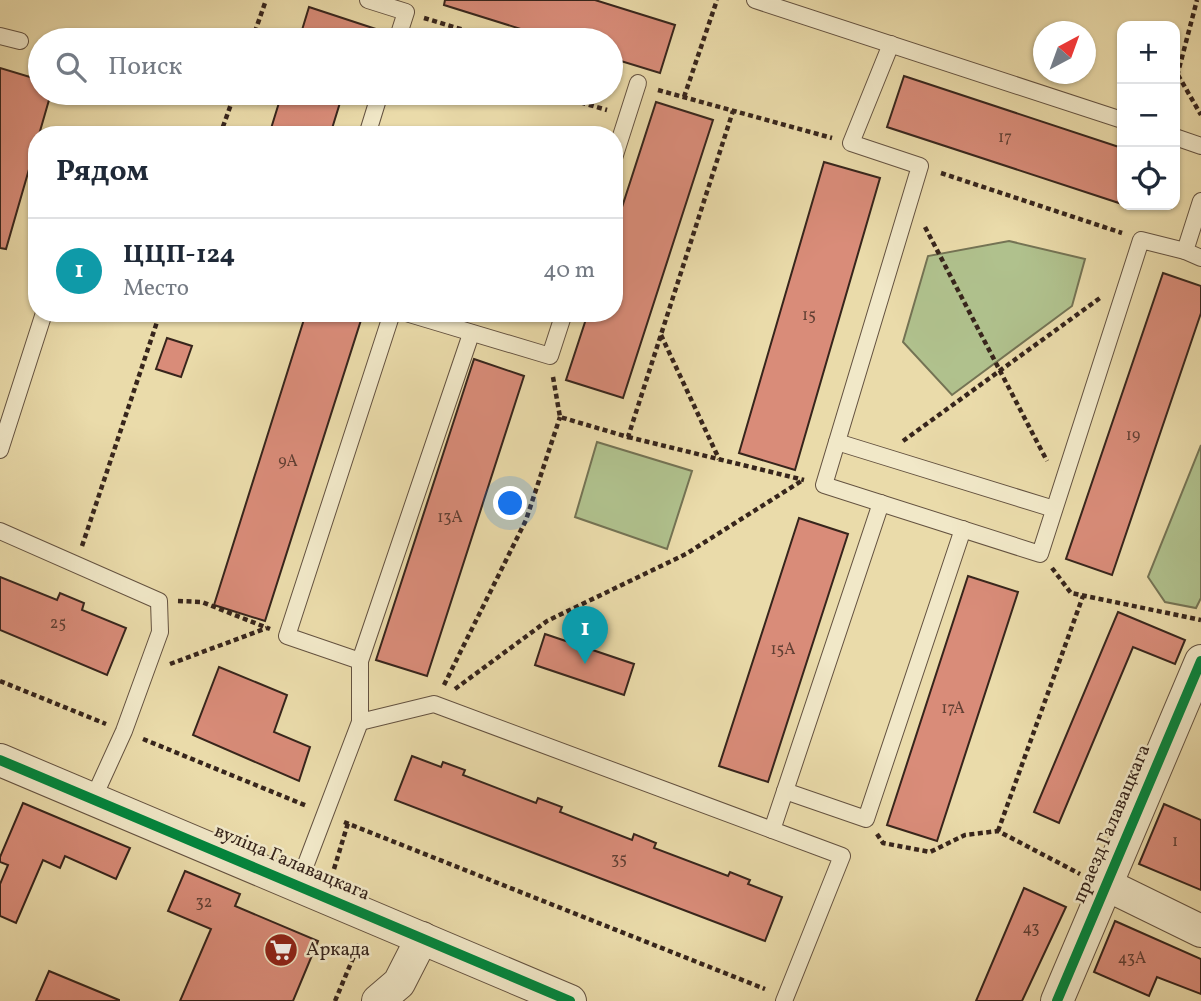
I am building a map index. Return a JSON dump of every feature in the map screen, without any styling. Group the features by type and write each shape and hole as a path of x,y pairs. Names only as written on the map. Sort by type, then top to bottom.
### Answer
{"street":[{"name":"праезд Галавацкага","path":"1057,1001 1201,661"},
{"name":"вуліца Галавацкага","path":"0,760 570,1001"},
{"path":"1105,884 1201,931"},
{"path":"378,1001 399,983 422,938"}],"lane":[{"path":"368,0 406,12 401,28"},
{"path":"755,0 775,3 1117,118"},
{"path":"0,36 20,41"},
{"path":"891,44 851,144 920,166 824,485 1040,554 1141,240 1185,251 1201,258"},
{"path":"623,131 638,83"},
{"path":"370,126 376,105"},
{"path":"1180,139 1201,146"},
{"path":"1185,251 1201,201"},
{"path":"0,450 41,322"},
{"path":"360,661 286,636 389,322"},
{"path":"434,322 550,356 561,322"},
{"path":"296,883 360,722 360,661 471,334"},
{"path":"837,442 1055,509"},
{"path":"772,830 881,503"},
{"path":"785,791 866,819 963,529"},
{"path":"0,531 159,601 160,632 124,731 93,799"},
{"path":"360,722 434,704 842,856 785,999"}],"path":[{"path":"256,28 266,0"},
{"path":"684,97 717,0"},
{"path":"1180,63 1197,0"},
{"path":"406,12 458,28"},
{"path":"1180,79 1201,115"},
{"path":"638,83 851,144"},
{"path":"223,126 231,105"},
{"path":"590,105 628,116"},
{"path":"628,437 733,111"},
{"path":"920,166 1141,240"},
{"path":"910,198 1061,488"},
{"path":"883,456 1129,276"},
{"path":"76,563 157,322"},
{"path":"661,334 719,459"},
{"path":"434,704 526,520 559,417 550,356"},
{"path":"559,417 628,437 824,485"},
{"path":"434,704 547,621 685,554 803,480"},
{"path":"1040,554 1071,593 1201,620"},
{"path":"998,831 1083,596"},
{"path":"159,601 202,602 286,636"},
{"path":"145,673 268,628"},
{"path":"0,681 785,999"},
{"path":"866,819 884,843 930,852 965,835 998,831 1105,884"},
{"path":"332,876 348,823"},
{"path":"335,1001 361,941"}],"green space":[{"path":"1009,241 1085,259 1072,306 952,395 903,342 928,256"},
{"path":"597,442 692,471 667,549 575,517"},
{"path":"1201,445 1201,598 1196,608 1165,602 1148,577"}],"building":[{"path":"445,0 595,0 675,25 660,73 623,62 623,28 518,28 444,5"},
{"path":"309,7 373,28 303,28"},
{"path":"0,68 28,76 28,105 48,105 41,126 28,126 28,173 6,249 0,248"},
{"path":"904,76 1117,146 1117,202 887,127"},
{"path":"656,102 713,120 623,398 566,380 585,322 623,322 623,204"},
{"path":"278,105 339,105 333,126 272,126"},
{"path":"824,162 880,178 795,470 739,453"},
{"path":"1163,273 1201,286 1201,313 1112,575 1066,559"},
{"path":"303,322 360,322 265,621 214,605"},
{"path":"167,338 192,346 181,377 156,369"},
{"path":"474,359 524,376 427,676 376,660"},
{"path":"799,518 848,534 768,782 719,766"},
{"path":"968,576 1018,592 937,841 887,825"},
{"path":"0,577 57,600 60,593 84,603 82,610 126,628 107,675 0,630"},
{"path":"1118,612 1185,640 1175,664 1133,647 1059,823 1034,812"},
{"path":"545,634 634,664 624,695 535,665"},
{"path":"219,667 287,695 274,732 310,747 299,781 193,735"},
{"path":"412,756 441,767 443,762 465,770 463,775 536,803 538,798 562,807 560,812 632,840 634,834 656,843 654,848 728,876 730,872 750,880 748,884 782,897 765,941 395,800"},
{"path":"23,803 130,848 116,879 65,856 60,868 43,860 16,923 0,916 0,884 8,865 0,862 0,857"},
{"path":"1164,804 1201,820 1201,890 1139,864"},
{"path":"185,871 240,894 235,906 318,941 293,1001 180,1001 211,929 168,911"},
{"path":"1024,888 1066,907 1022,1001 976,1001"},
{"path":"1115,921 1201,959 1201,994 1157,977 1149,996 1094,972"},
{"path":"49,971 119,1000 119,1001 36,1001"}],"cycle path":[{"path":"1057,1001 1201,661"},
{"path":"0,760 570,1001"}],"place":[{"name":"ЦЦП-124","path":"585,664"},
{"name":"Аркада","path":"281,950"}]}
